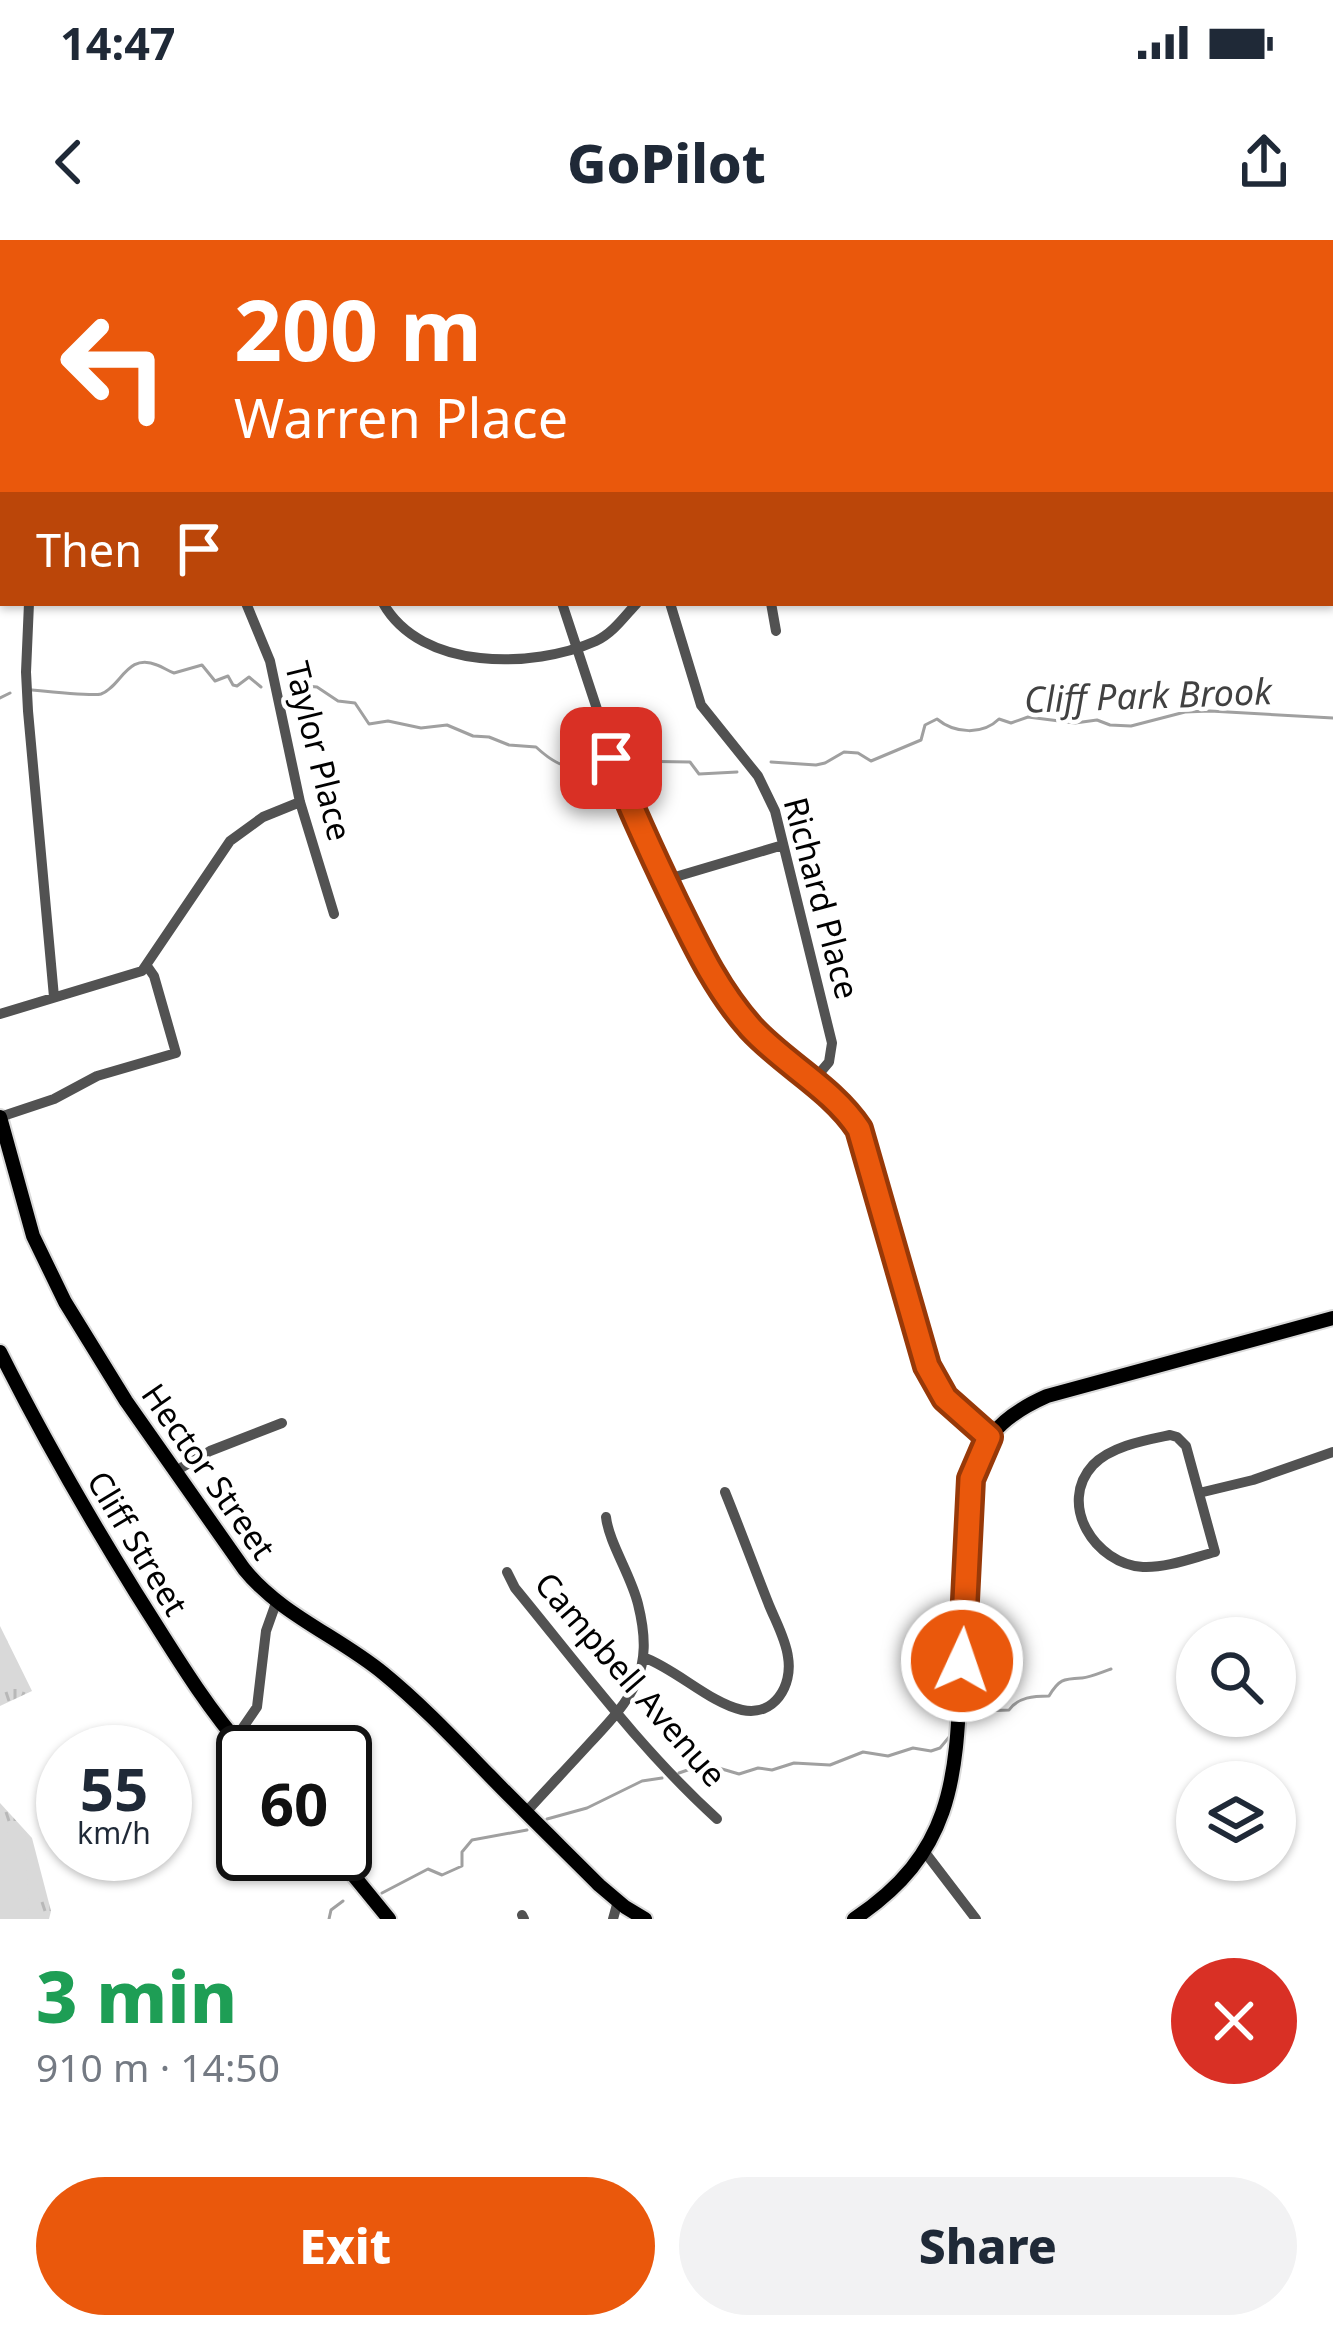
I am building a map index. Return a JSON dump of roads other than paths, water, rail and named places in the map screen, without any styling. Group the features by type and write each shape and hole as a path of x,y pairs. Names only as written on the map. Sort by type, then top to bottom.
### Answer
{"main road":[{"name":"Hector Street","path":"0,1117 27,1216 50,1274 87,1340 260,1590 385,1674 618,1901 645,1919"},
{"path":"854,1919 888,1894 923,1851 940,1823 953,1780 969,1499 976,1464 989,1437 1014,1413 1048,1396 1333,1318"},
{"name":"Cliff Street","path":"0,1352 121,1568 224,1725"},
{"path":"358,1881 389,1919"}],"street":[{"path":"29,606 28,711 54,998"},
{"name":"Taylor Place","path":"247,606 275,677 300,802 334,914"},
{"path":"385,606 403,629 434,646 513,661 593,642 611,632 634,606"},
{"path":"563,606 612,760 711,974 769,1046 848,1113 862,1136 934,1383 957,1411 989,1437"},
{"name":"Richard Place","path":"671,606 701,705 762,782 775,811 832,1043 829,1062 812,1082"},
{"path":"772,606 776,631"},
{"path":"0,1014 136,974 147,966 230,841 262,817 300,802"},
{"path":"665,880 783,845"},
{"path":"0,1117 54,1099 97,1076 176,1053 147,966"},
{"path":"175,1472 210,1451 282,1423"},
{"path":"1170,1435 1186,1446 1199,1493 1215,1552 1161,1566 1127,1565 1115,1559 1093,1543 1081,1514 1081,1488 1092,1466 1116,1450 1170,1435"},
{"path":"1199,1493 1333,1452"},
{"path":"643,1658 743,1710 768,1707 784,1691 789,1674 786,1646 725,1492"},
{"path":"526,1812 618,1714 637,1684 644,1636 637,1598 606,1517"},
{"name":"Campbell Avenue","path":"508,1572 515,1588 618,1714 717,1819"},
{"path":"245,1725 257,1707 266,1630 276,1603"},
{"path":"923,1851 976,1919"},
{"path":"613,1919 618,1901"}],"waterway":[{"name":"Cliff Park Brook","path":"32,690 101,694 131,667 147,662 174,673 202,665 215,681 228,676 237,686 249,677 261,687"},
{"name":"Cliff Park Brook","path":"289,691 317,687 338,701 355,703 369,724 447,725 509,745 536,747 566,766 602,763"},
{"name":"Cliff Park Brook","path":"0,698 10,693"},
{"name":"Cliff Park Brook","path":"771,762 816,765 844,752 871,761 921,740 925,725 937,719 969,731 999,719 1011,723 1028,717 1131,726 1185,712 1210,711 1333,718"},
{"name":"Cliff Park Brook","path":"625,761 690,762 699,774 737,772"},
{"path":"972,1717 983,1711 1009,1710 1022,1700 1049,1696 1062,1681 1111,1669"},
{"path":"679,1773 705,1764 739,1774 794,1763 830,1765 863,1752 888,1756 913,1748 931,1751 950,1736"},
{"path":"547,1819 587,1808 642,1781 662,1778"},
{"path":"382,1893 428,1869 442,1875 462,1866 462,1852 472,1840 527,1830"},
{"path":"329,1919 331,1910 343,1901"}]}
